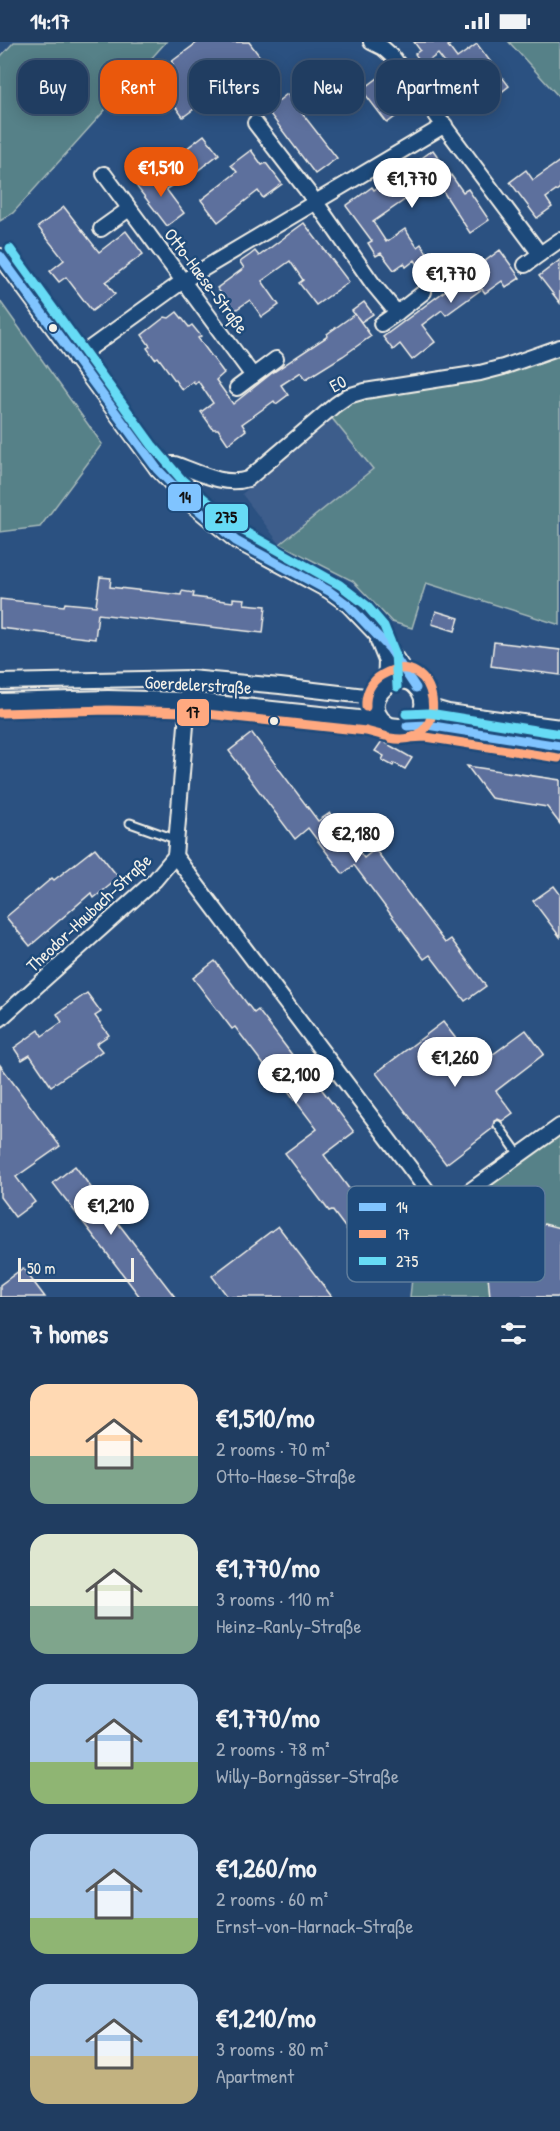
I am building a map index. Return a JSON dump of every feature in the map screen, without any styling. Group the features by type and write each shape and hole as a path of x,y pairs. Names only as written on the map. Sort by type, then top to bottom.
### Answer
{"street":[{"path":"371,42 392,56 540,254"},
{"path":"255,123 396,313"},
{"path":"75,359 183,280 445,125"},
{"name":"Otto-Haese-Straße","path":"104,174 253,376"},
{"path":"101,229 129,209"},
{"path":"525,265 560,240"},
{"path":"0,256 157,469 191,504 236,541 329,591 348,604 390,649 419,694 419,716 407,726"},
{"path":"381,324 424,292"},
{"name":"E0","path":"157,469 166,464 175,464 227,482 248,479 348,396 365,391 480,373 560,347"},
{"path":"237,388 276,359"},
{"path":"366,622 386,661 378,710 383,719 392,726"},
{"name":"Goerdelerstraße","path":"0,682 190,678 365,696 397,682 410,684 434,708 448,712 560,727"},
{"name":"Theodor-Haubach-Straße","path":"0,1019 147,888 175,855 190,678"},
{"name":"Goerdelerstraße","path":"0,701 108,698 188,700 368,718 392,726 427,725 560,746"},
{"path":"175,855 424,1186"},
{"path":"478,1186 560,1126"}],"lane":[{"path":"130,823 175,839"},
{"path":"498,1125 520,1156"}],"shaded area":[{"path":"331,417 373,469 280,544 242,494"}],"green space":[{"path":"14,42 166,42 150,60 100,60 102,114 13,213 0,221 0,57"},
{"path":"509,42 560,42 560,98"},
{"path":"0,301 102,444 40,527 0,532"},
{"path":"560,353 560,625 426,583 412,628 392,622 353,581 280,544 373,469 331,417 352,400 495,376"},
{"path":"560,1134 560,1297 410,1297 412,1282 545,1282 545,1186 490,1186"}],"building":[{"path":"198,42 249,42 261,58 258,60 189,60 189,113 183,117 177,109 177,60 174,60"},
{"path":"414,42 454,42 448,46 457,58 477,44 489,60 443,60 438,54 430,60 419,60 415,54 420,50"},
{"path":"500,74 509,86 500,93"},
{"path":"376,80 376,108 364,93 364,88"},
{"path":"287,94 292,100 292,114 303,114 337,158 315,174 270,114 280,114 280,100"},
{"path":"380,114 399,114 387,123"},
{"path":"204,135 219,154 192,175 177,156"},
{"path":"251,150 262,165 266,163 282,184 263,198 258,191 218,222 201,200 237,172 231,165"},
{"path":"433,150 463,192 468,189 489,220 470,233 435,179 373,222 386,242 405,229 417,247 421,244 432,260 420,268 415,260 406,267 404,263 394,270 381,253 376,256 368,243 372,241 346,206 372,187 374,190 395,177"},
{"path":"560,161 560,188 546,198 552,207 537,218 510,182 526,170 533,180"},
{"path":"159,170 171,186 166,189 184,213 167,226 137,187"},
{"path":"64,207 99,252 126,231 143,254 106,282 115,294 92,311 66,277 59,282 50,271 64,260 38,227"},
{"path":"304,223 349,282 316,305 299,283 303,280 290,261 262,281 279,305 262,317 250,300 234,311 217,288 244,268 240,262 255,251 259,256"},
{"path":"500,250 520,278 506,287 502,281 485,293 482,289 446,315 442,310 422,325 435,342 412,360 400,344 393,350 383,337"},
{"path":"560,260 560,303 539,276"},
{"path":"364,302 373,314 361,322 352,311"},
{"path":"177,312 189,327 192,325 201,336 198,338 224,373 216,380 233,404 355,314 371,336 306,379 301,372 281,385 288,395 276,404 274,401 242,424 246,430 228,444 218,429 213,429 201,412 213,403 198,381 195,384 193,381 182,390 158,357 155,359 147,348 150,346 142,335 165,317 169,318"},
{"path":"100,577 111,578 110,587 181,595 182,591 194,593 193,597 233,602 233,598 245,599 244,604 266,606 263,633 98,614 95,639 0,628 0,599 64,606 65,603 96,606"},
{"path":"436,611 459,618 455,631 432,624"},
{"path":"494,642 560,650 560,675 491,666"},
{"path":"252,733 318,821 330,813 364,858 375,849 445,943 451,939 486,986 465,1001 430,955 424,959 354,865 343,874 308,828 295,839 229,751"},
{"path":"382,741 412,758 405,769 382,760 384,756 375,751"},
{"path":"467,766 560,780 560,824 547,807 491,798"},
{"path":"95,848 119,878 94,898 91,893 30,946 6,917 52,878 54,880"},
{"path":"554,886 560,894 560,937 533,901"},
{"path":"215,961 254,1013 258,1010 296,1060 298,1058 354,1132 324,1155 347,1186 347,1230 332,1210 329,1211 285,1153 317,1129 276,1075 273,1077 235,1027 232,1029 193,978"},
{"path":"87,993 101,1012 95,1016 109,1035 96,1044 102,1051 51,1086 30,1055 22,1060 14,1048 39,1030 42,1036 62,1022 57,1014"},
{"path":"443,1022 477,1066 526,1030 544,1054 496,1091 513,1113 502,1121 498,1119 494,1121 493,1128 446,1164 376,1073"},
{"path":"0,1065 60,1146 16,1177 35,1202 15,1217 0,1197"},
{"path":"75,1166 175,1297 140,1297 53,1183"},
{"path":"545,1224 560,1228 560,1297 490,1297 489,1282 545,1282"},
{"path":"278,1226 332,1297 228,1297 212,1276"},
{"path":"23,1268 45,1297 0,1297 0,1285"}],"transit line":[{"name":"275","path":"10,249 152,445 182,480 240,529 340,585 366,605 384,626 395,653 397,687"},
{"name":"14","path":"0,256 157,469 191,504 236,541 329,591 348,605 390,649 416,688"},
{"name":"17","path":"366,707 370,688 382,675 401,669 417,673 427,684 432,699 432,715 425,729 411,738 390,738"},
{"name":"17","path":"0,713 108,710 187,712 366,731 385,736"},
{"name":"275","path":"406,714 429,713 560,734"},
{"name":"14","path":"407,726 427,725 560,746"},
{"name":"17","path":"408,738 426,737 558,758"}]}
